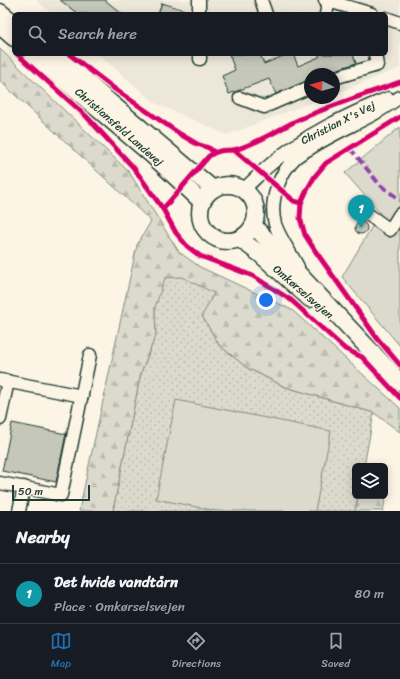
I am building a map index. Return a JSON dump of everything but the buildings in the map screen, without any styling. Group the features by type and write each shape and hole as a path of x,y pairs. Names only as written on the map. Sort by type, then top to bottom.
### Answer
{"main road":[{"path":"0,12 12,21"},
{"path":"0,26 12,36"},
{"name":"Christiansfeld Landevej","path":"36,56 153,156 202,202"},
{"name":"Christiansfeld Landevej","path":"55,56 213,189"},
{"path":"228,185 239,187 249,193 255,203 257,215 254,226 248,234 240,239 229,242 223,241 208,234 200,219 200,207 207,195 213,189 228,185"},
{"name":"Omkørselsvejen","path":"254,226 400,382"},
{"name":"Omkørselsvejen","path":"240,239 260,254 303,294 364,345"}],"street":[{"path":"199,0 199,12"},
{"path":"261,0 265,12"},
{"path":"326,12 327,1 365,12"},
{"path":"340,76 377,66 375,56"},
{"path":"240,98 264,107 304,90"},
{"name":"Christian X's Vej","path":"244,190 271,164 293,147 344,118 400,93"},
{"path":"305,281 275,224 273,209 274,199 284,171 296,157 324,139 374,114 400,97"},
{"path":"362,210 390,230 400,214"},
{"path":"0,482 61,495 90,355"},
{"path":"0,419 4,380 82,396"},
{"path":"19,511 24,487"}],"shaded area":[{"path":"36,0 400,0 400,68 340,92 340,68 304,68 304,104 307,104 227,135 155,103 100,56 388,56 388,12 50,12"}],"green space":[{"path":"0,49 129,172 179,252 200,267 292,310 400,408 400,432 374,413 285,387 247,368 219,345 202,316 155,307 156,335 141,373 113,511 79,511 137,245 151,221 0,81"},
{"path":"400,127 400,346 342,277 380,213 345,173"},
{"path":"182,277 214,293 202,316 219,345 247,368 285,387 374,413 365,463 352,463 352,499 357,499 355,511 113,511 141,373 156,335 155,307 165,278"},
{"path":"176,400 331,431 315,511 217,511 156,499"},
{"path":"357,499 385,499 383,511 355,511"}],"marked path":[{"path":"350,148 380,185 400,200"}],"cycle path":[{"path":"19,56 86,116 133,167 163,209 176,233 187,246 200,256 253,276 291,300 345,349 362,357 400,398"},
{"path":"72,56 116,90 180,134 214,152"},
{"path":"234,150 259,141 298,120 400,82"},
{"path":"400,117 326,163 315,176 307,190 301,203 300,218 305,235 316,252 377,338 400,365"},
{"path":"163,209 209,156 218,151 227,150 234,150 294,201 301,203"}],"place":[{"name":"Det hvide vandtårn","path":"361,228"}]}
